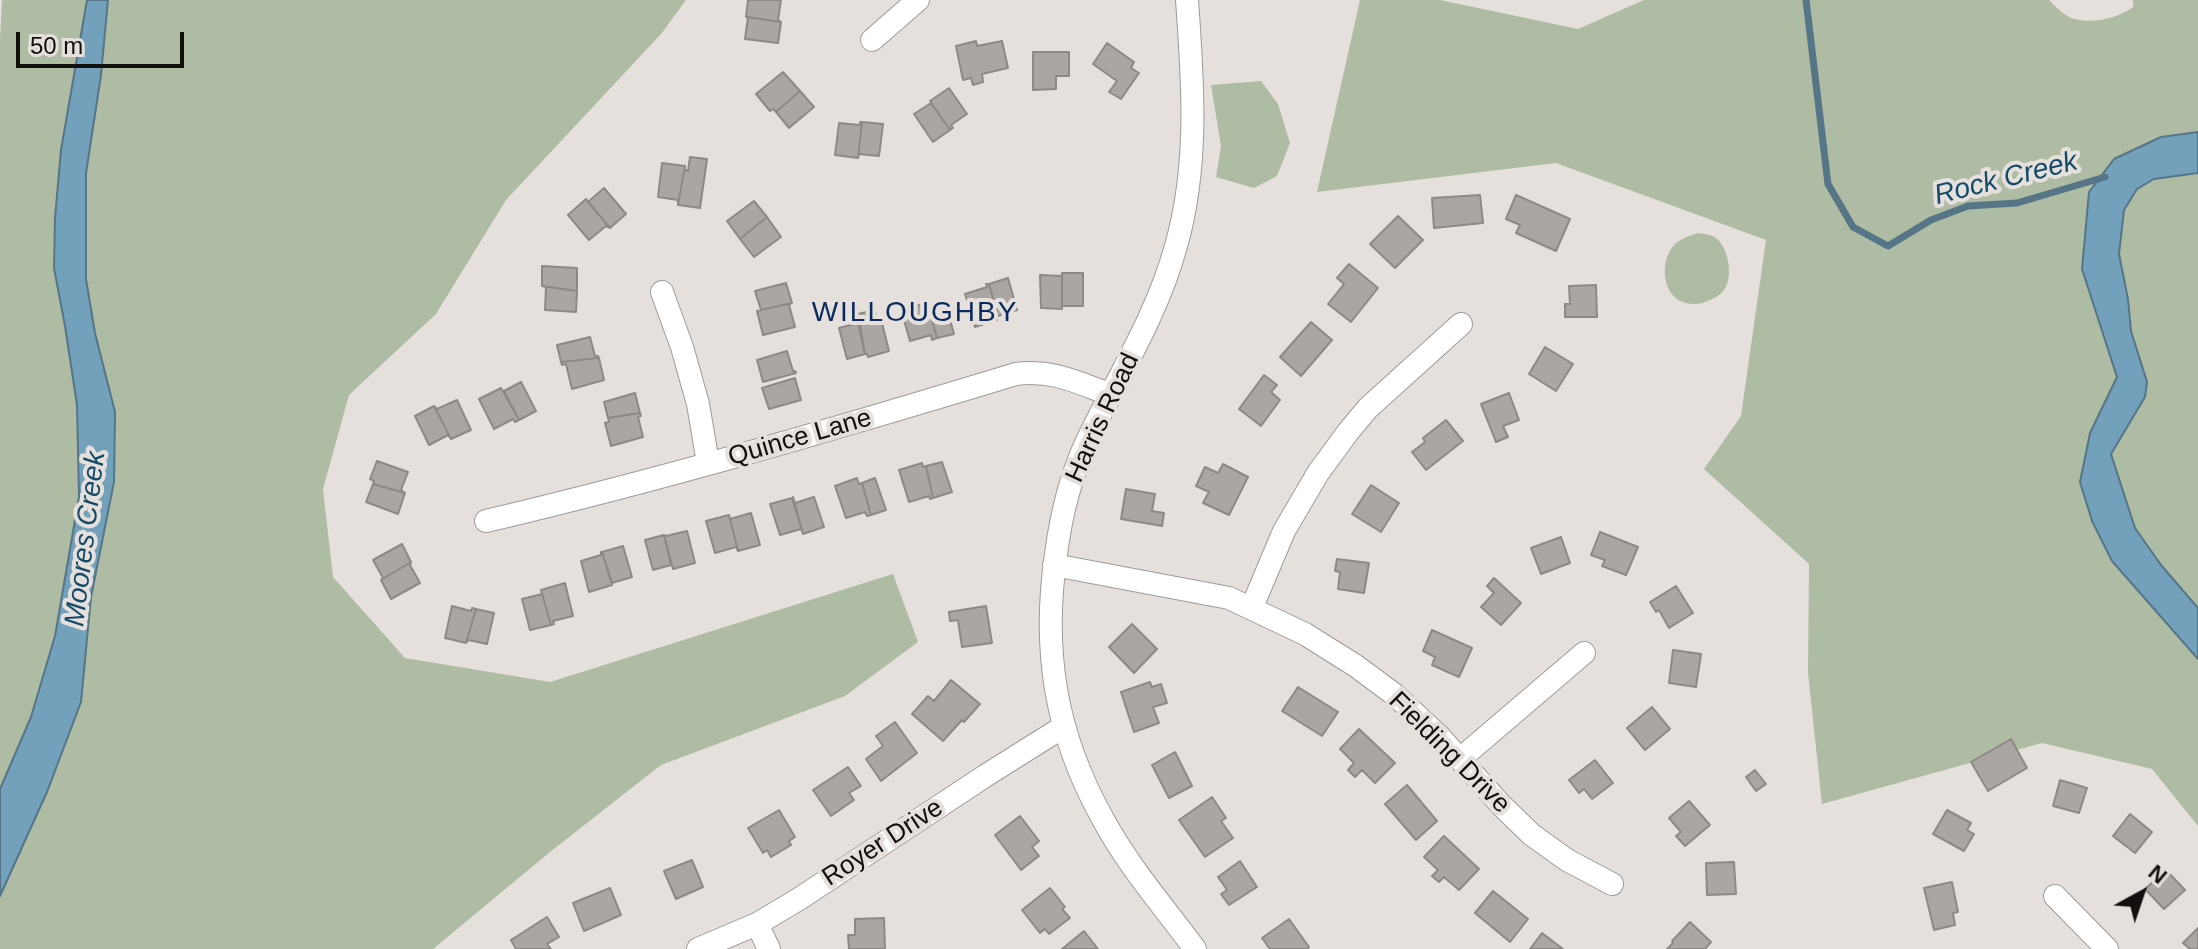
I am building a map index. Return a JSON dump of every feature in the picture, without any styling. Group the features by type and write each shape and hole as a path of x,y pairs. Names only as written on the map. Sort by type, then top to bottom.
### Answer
{"street":[{"path":"872,40 918,0"},
{"name":"Harris Road","path":"1187,0 1193,133 1186,199 1176,247 1148,322 1086,444 1070,485 1061,518 1049,612 1051,655 1063,727 1081,775 1124,855 1195,949"},
{"path":"662,292 698,404 708,463"},
{"path":"1252,607 1284,531 1318,473 1348,432 1368,408 1461,324"},
{"name":"Quince Lane","path":"486,521 880,416 1016,374 1034,371 1056,374 1112,395"},
{"name":"Fielding Drive","path":"1054,565 1229,598 1305,634 1395,695 1439,736 1532,835 1567,860 1612,884"},
{"path":"1460,759 1584,653"},
{"name":"Royer Drive","path":"698,949 757,924 799,899 1063,727"},
{"path":"2055,896 2107,949"},
{"path":"757,924 769,949"}],"green space":[{"path":"2,0 87,0 61,150 54,268 77,405 79,497 55,636 31,717 0,789 0,41"},
{"path":"108,0 686,0 661,34 506,200 436,314 349,395 323,489 333,577 405,658 550,682 893,574 918,642 845,696 661,765 433,949 0,949 0,896 47,792 81,702 91,597 95,333 86,279 86,173 101,75"},
{"path":"1360,0 1440,0 1578,29 1644,0 2049,0 2069,17 2093,21 2127,11 2133,7 2133,0 2198,0 2198,132 2161,137 2082,269 2117,377 2090,433 2112,561 2198,659 2198,826 2152,769 2042,743 1822,804 1808,673 1809,564 1704,469 1741,416 1766,240 1556,163 1317,192"},
{"path":"1261,81 1278,104 1290,143 1277,176 1254,188 1216,177 1221,146 1211,85"},
{"path":"2198,173 2198,608 2161,565 2135,528 2111,454 2145,397 2147,382 2131,331 2119,254 2123,210 2137,189 2154,179"},
{"path":"1698,233 1713,236 1720,242 1728,259 1729,272 1727,285 1717,296 1703,303 1690,304 1672,295 1666,281 1665,265 1675,244"}],"water":[{"name":"Moores Creek","path":"87,0 108,0 101,75 86,173 86,279 95,333 115,412 114,482 91,597 81,702 47,792 0,896 0,789 31,717 55,636 79,497 77,405 54,268 61,150"},
{"path":"2198,132 2198,173 2154,179 2137,189 2124,210 2119,254 2131,331 2147,382 2145,397 2111,454 2135,528 2161,565 2198,608 2198,659 2112,561 2092,521 2080,482 2090,433 2117,377 2082,269 2089,192 2114,159 2161,137"}],"building":[{"path":"748,0 781,0 778,20 781,22 746,17"},
{"path":"748,17 781,22 778,43 745,39"},
{"path":"976,41 977,46 1002,41 1008,68 982,74 983,82 973,85 971,78 963,80 956,46"},
{"path":"1107,43 1134,62 1131,68 1139,73 1121,99 1109,92 1117,81 1093,64"},
{"path":"1033,52 1069,52 1069,76 1056,76 1056,89 1033,90"},
{"path":"783,72 800,91 776,112 773,109 770,111 756,94"},
{"path":"949,88 967,114 951,125 953,128 950,130 930,101"},
{"path":"800,91 814,107 789,128 776,112"},
{"path":"931,103 950,130 933,142 914,114"},
{"path":"862,122 858,158 835,155 839,123 860,125"},
{"path":"862,122 883,124 879,156 859,154 858,158"},
{"path":"690,157 707,159 700,208 678,205 685,166 688,171"},
{"path":"662,163 685,166 678,205 678,200 658,197"},
{"path":"604,188 626,214 610,228 588,202"},
{"path":"1480,195 1483,223 1434,228 1432,198"},
{"path":"1516,195 1570,219 1556,251 1516,233 1520,225 1506,219"},
{"path":"586,199 610,228 606,226 589,240 568,215"},
{"path":"754,201 767,217 740,239 727,221"},
{"path":"1398,216 1423,240 1395,268 1370,244"},
{"path":"767,217 781,237 754,257 740,239"},
{"path":"1349,264 1378,288 1351,322 1328,304 1344,284 1337,278"},
{"path":"542,266 577,268 577,291 542,286"},
{"path":"1062,273 1083,273 1083,306 1062,306"},
{"path":"1040,275 1062,276 1062,309 1041,308"},
{"path":"1008,278 1017,310 998,316 989,284"},
{"path":"786,283 792,303 761,310 755,291"},
{"path":"986,284 989,284 997,320 975,327 965,294 987,287"},
{"path":"1596,285 1597,317 1565,317 1565,304 1570,304 1569,286"},
{"path":"542,286 577,291 576,312 545,310 546,287"},
{"path":"945,301 954,334 937,338 928,306"},
{"path":"792,303 789,305 795,327 763,335 757,311"},
{"path":"923,304 924,307 928,306 937,338 932,340 931,335 910,341 901,310"},
{"path":"875,310 877,319 881,319 889,351 868,357 858,314"},
{"path":"1311,322 1332,340 1301,376 1280,357"},
{"path":"858,323 865,354 847,359 839,328"},
{"path":"590,337 595,356 599,358 561,362 557,345"},
{"path":"1545,347 1573,364 1556,391 1529,374"},
{"path":"787,351 796,373 763,382 757,360"},
{"path":"599,358 604,380 572,389 566,364 562,365 561,362"},
{"path":"1264,375 1277,385 1271,392 1280,400 1261,426 1239,409"},
{"path":"795,378 801,400 769,409 762,388"},
{"path":"521,382 536,411 519,420 504,391"},
{"path":"501,388 519,420 515,422 513,419 494,429 479,399"},
{"path":"635,393 640,413 608,418 604,402"},
{"path":"1509,393 1519,420 1503,426 1508,437 1496,442 1481,404"},
{"path":"457,400 471,430 451,439 434,406 437,409"},
{"path":"434,406 451,439 448,435 429,445 415,416"},
{"path":"640,413 638,417 643,437 611,446 605,423 609,422 608,418"},
{"path":"1446,420 1463,441 1426,470 1412,452 1425,442 1423,438"},
{"path":"377,461 408,472 401,490 405,493 373,484 374,481 370,479"},
{"path":"942,462 952,492 933,498 926,466"},
{"path":"922,463 923,467 926,466 933,498 929,496 909,502 899,470"},
{"path":"1223,464 1248,477 1229,515 1203,503 1209,492 1196,486 1205,467 1218,473"},
{"path":"857,478 859,484 862,483 871,515 867,516 865,512 846,518 835,486"},
{"path":"875,478 886,510 871,515 862,483"},
{"path":"373,484 405,493 398,514 366,502"},
{"path":"1371,485 1399,503 1381,532 1352,514"},
{"path":"1126,489 1155,494 1152,511 1164,513 1162,526 1121,519"},
{"path":"793,497 795,503 814,497 824,527 803,534"},
{"path":"792,498 803,534 801,529 780,535 770,504"},
{"path":"751,513 760,545 738,551 730,519"},
{"path":"729,515 738,551 736,547 715,553 706,521"},
{"path":"687,531 695,563 673,569 664,535"},
{"path":"1600,532 1638,547 1626,575 1602,566 1605,560 1591,555"},
{"path":"664,535 671,565 653,570 645,540"},
{"path":"1561,537 1570,563 1541,574 1531,548"},
{"path":"402,544 411,562 381,580 383,578 373,560"},
{"path":"623,546 632,577 612,583 602,552"},
{"path":"601,552 612,585 589,592 581,561 601,555"},
{"path":"1337,559 1369,563 1364,593 1338,589 1340,572 1335,571"},
{"path":"411,562 420,583 391,599 381,580"},
{"path":"1494,578 1521,603 1501,625 1481,607 1494,593 1487,586"},
{"path":"565,583 573,616 553,621 551,625 541,590"},
{"path":"1676,586 1693,613 1669,628 1659,610 1656,612 1650,602"},
{"path":"541,590 551,625 530,630 522,599 542,594"},
{"path":"452,606 471,611 472,608 476,609 466,643 445,638"},
{"path":"986,606 992,643 962,647 958,620 950,621 949,612"},
{"path":"476,609 494,613 487,644 468,640 466,643"},
{"path":"1132,624 1157,649 1134,673 1109,647"},
{"path":"1432,630 1472,648 1459,677 1432,665 1435,657 1423,651"},
{"path":"1673,650 1701,654 1696,687 1669,683"},
{"path":"951,680 980,704 943,741 912,714 928,696 934,701"},
{"path":"1150,682 1152,687 1161,684 1167,703 1153,707 1159,723 1134,732 1121,692"},
{"path":"1298,687 1338,712 1322,736 1282,711"},
{"path":"1652,707 1670,729 1645,750 1627,728"},
{"path":"895,722 917,753 881,781 866,759 883,746 876,736"},
{"path":"1359,729 1395,763 1375,783 1362,770 1355,777 1348,770 1354,763 1340,749"},
{"path":"2011,739 2027,768 1988,791 1971,762"},
{"path":"1175,752 1192,786 1169,798 1152,765"},
{"path":"1595,760 1613,783 1592,799 1584,789 1579,793 1569,780"},
{"path":"848,767 861,786 849,793 854,800 831,816 813,790"},
{"path":"1755,770 1766,784 1756,791 1746,777"},
{"path":"2060,780 2087,788 2079,813 2053,806"},
{"path":"1407,785 1437,821 1416,840 1385,804"},
{"path":"1212,797 1226,818 1221,821 1233,838 1205,857 1179,820"},
{"path":"1689,801 1710,825 1685,846 1676,836 1681,832 1669,818"},
{"path":"779,810 795,837 789,841 791,845 771,857 767,850 763,853 748,828"},
{"path":"1947,810 1971,823 1967,830 1974,834 1964,851 1933,834"},
{"path":"2130,814 2152,832 2135,853 2113,836"},
{"path":"1020,816 1039,841 1032,847 1039,856 1021,870 995,835"},
{"path":"1444,836 1479,869 1459,890 1444,877 1439,882 1432,876 1438,870 1424,857"},
{"path":"692,860 703,887 676,899 664,871"},
{"path":"1240,861 1257,887 1229,905 1221,894 1227,890 1218,877"},
{"path":"1734,862 1736,894 1707,895 1706,863"},
{"path":"2166,870 2185,890 2164,909 2145,889"},
{"path":"1952,882 1958,912 1953,913 1955,925 1934,930 1924,888"},
{"path":"610,888 621,915 584,931 573,903"},
{"path":"1050,888 1070,918 1049,934 1045,929 1040,933 1022,910"},
{"path":"1493,891 1528,919 1510,942 1475,913"},
{"path":"547,917 559,937 547,944 551,949 516,949 511,940"},
{"path":"884,918 885,949 849,949 848,935 855,935 855,919"},
{"path":"1289,919 1309,947 1270,949 1262,938"},
{"path":"1690,922 1711,942 1705,949 1667,949 1672,941"},
{"path":"2198,928 2198,949 2190,949 2183,943"},
{"path":"1084,931 1098,949 1062,949"},
{"path":"1542,933 1563,949 1530,949"}],"waterway":[{"name":"Rock Creek","path":"1806,0 1828,184 1853,227 1888,246 1931,220 1968,206 2017,203 2105,177"}],"district":[{"name":"WILLOUGHBY","path":"915,313"}]}
